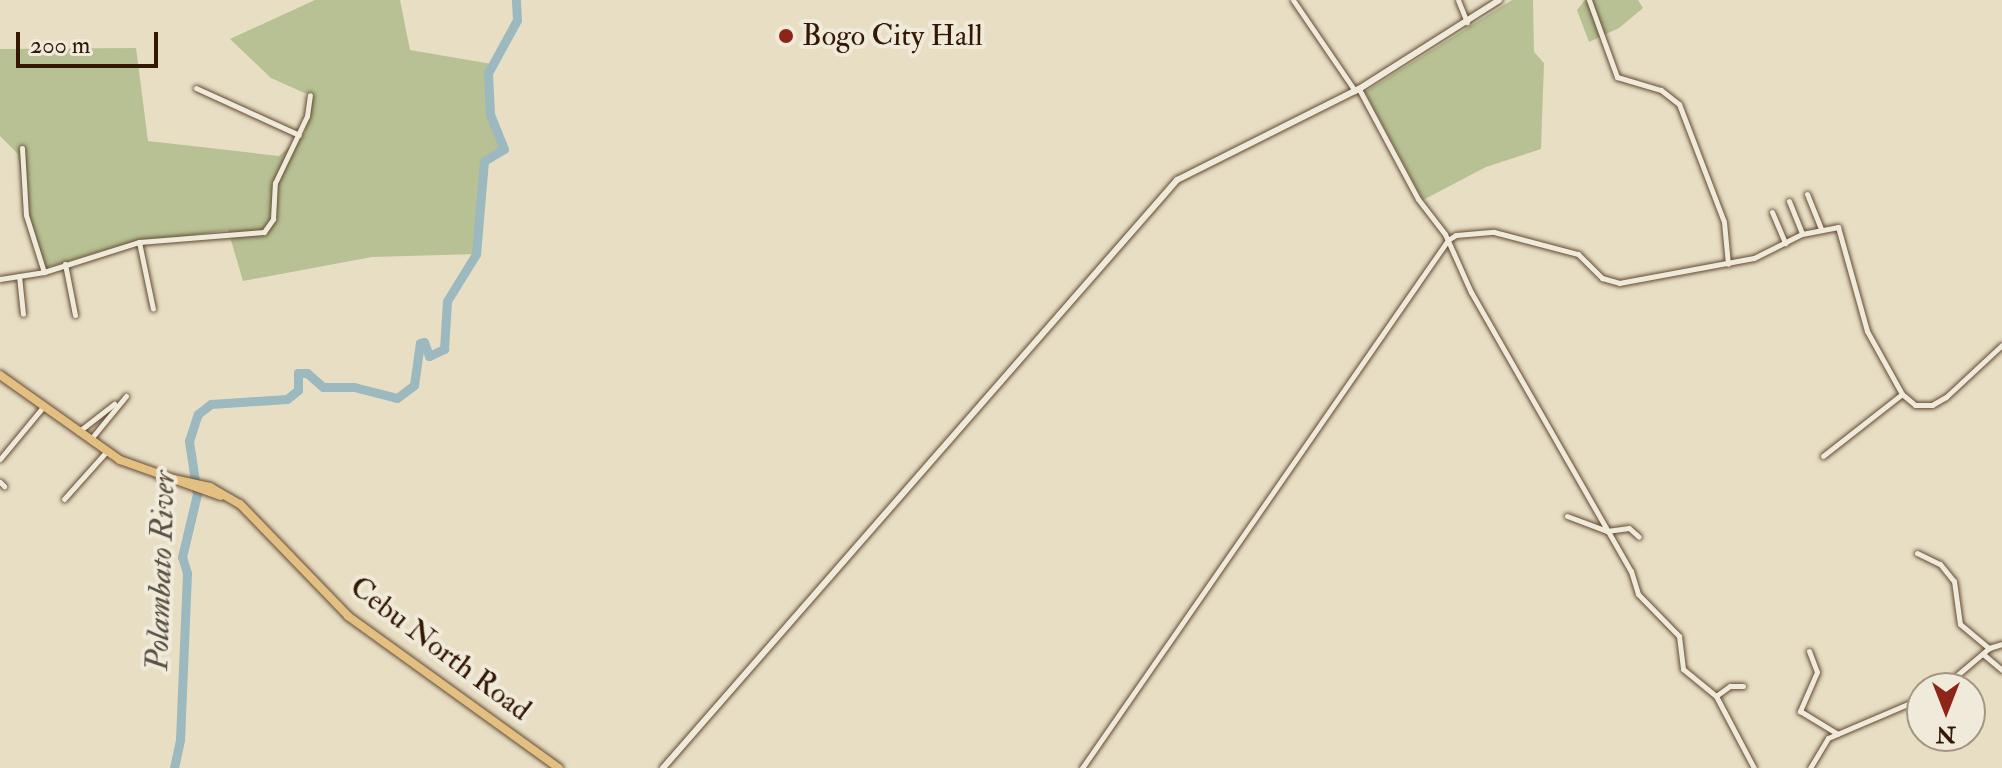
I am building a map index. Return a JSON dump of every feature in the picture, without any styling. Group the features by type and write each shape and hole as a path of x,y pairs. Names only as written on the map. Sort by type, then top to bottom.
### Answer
{"highway":[{"name":"Cebu North Road","path":"0,375 106,452 160,476 229,497 258,519 356,623 559,768"}],"street":[{"path":"1293,0 1357,90 1418,199 1448,240 1471,292 1607,531 1638,594 1679,636 1683,669 1716,696 1754,768"},
{"path":"1458,0 1467,22"},
{"path":"663,768 1177,180 1357,90 1499,0"},
{"path":"1589,0 1617,77 1661,90 1679,104 1724,222 1728,264"},
{"path":"196,88 299,135"},
{"path":"0,279 44,272 139,242 264,232 273,219 275,183 299,135 310,95"},
{"path":"22,148 26,215 44,272"},
{"path":"1807,194 1821,229"},
{"path":"1789,201 1802,234"},
{"path":"1772,212 1785,243"},
{"path":"1082,768 1448,240 1494,232 1536,242 1578,254 1602,278 1619,283 1741,261 1802,234 1838,227 1844,236 1867,331 1902,394 1915,405 1932,405 2002,345"},
{"path":"139,242 153,309"},
{"path":"1727,255 1741,261"},
{"path":"65,264 75,315"},
{"path":"19,276 23,314"},
{"path":"1823,456 1902,394"},
{"path":"78,433 93,416 126,396"},
{"path":"90,441 115,403"},
{"path":"0,459 43,407"},
{"path":"64,499 106,452"},
{"path":"1567,516 1607,531 1629,528 1639,537"},
{"path":"1917,553 1940,564 1954,581 1960,624 1989,648"},
{"path":"1961,672 1989,648 2002,644"},
{"path":"1809,651 1817,672 1800,711 1839,734"},
{"path":"1982,654 1992,657 2002,670"},
{"path":"1716,696 1730,686 1743,686"},
{"path":"1810,768 1823,743 1906,705"}],"green space":[{"path":"315,0 400,0 410,50 492,64 490,114 505,143 504,149 484,161 476,254 372,257 243,281 228,230 121,245 45,268 27,220 18,154 0,136 0,49 136,48 148,141 279,156 305,133 309,95 271,78 230,39"},
{"path":"1512,0 1533,0 1534,52 1544,63 1541,149 1486,167 1423,200 1365,92"},
{"path":"1585,0 1638,0 1643,8 1619,28 1589,42 1577,10"}],"waterway":[{"name":"Polambato River","path":"174,768 180,740 187,573 182,557 197,494 189,441 198,414 211,404 287,399 298,390 298,373 307,373 323,387 354,387 397,398 414,385 420,343 424,342 429,356 444,349 447,301 476,254 484,161 504,149 490,114 488,73 517,20 516,0"}],"place":[{"name":"Bogo City Hall","path":"786,36"}]}
